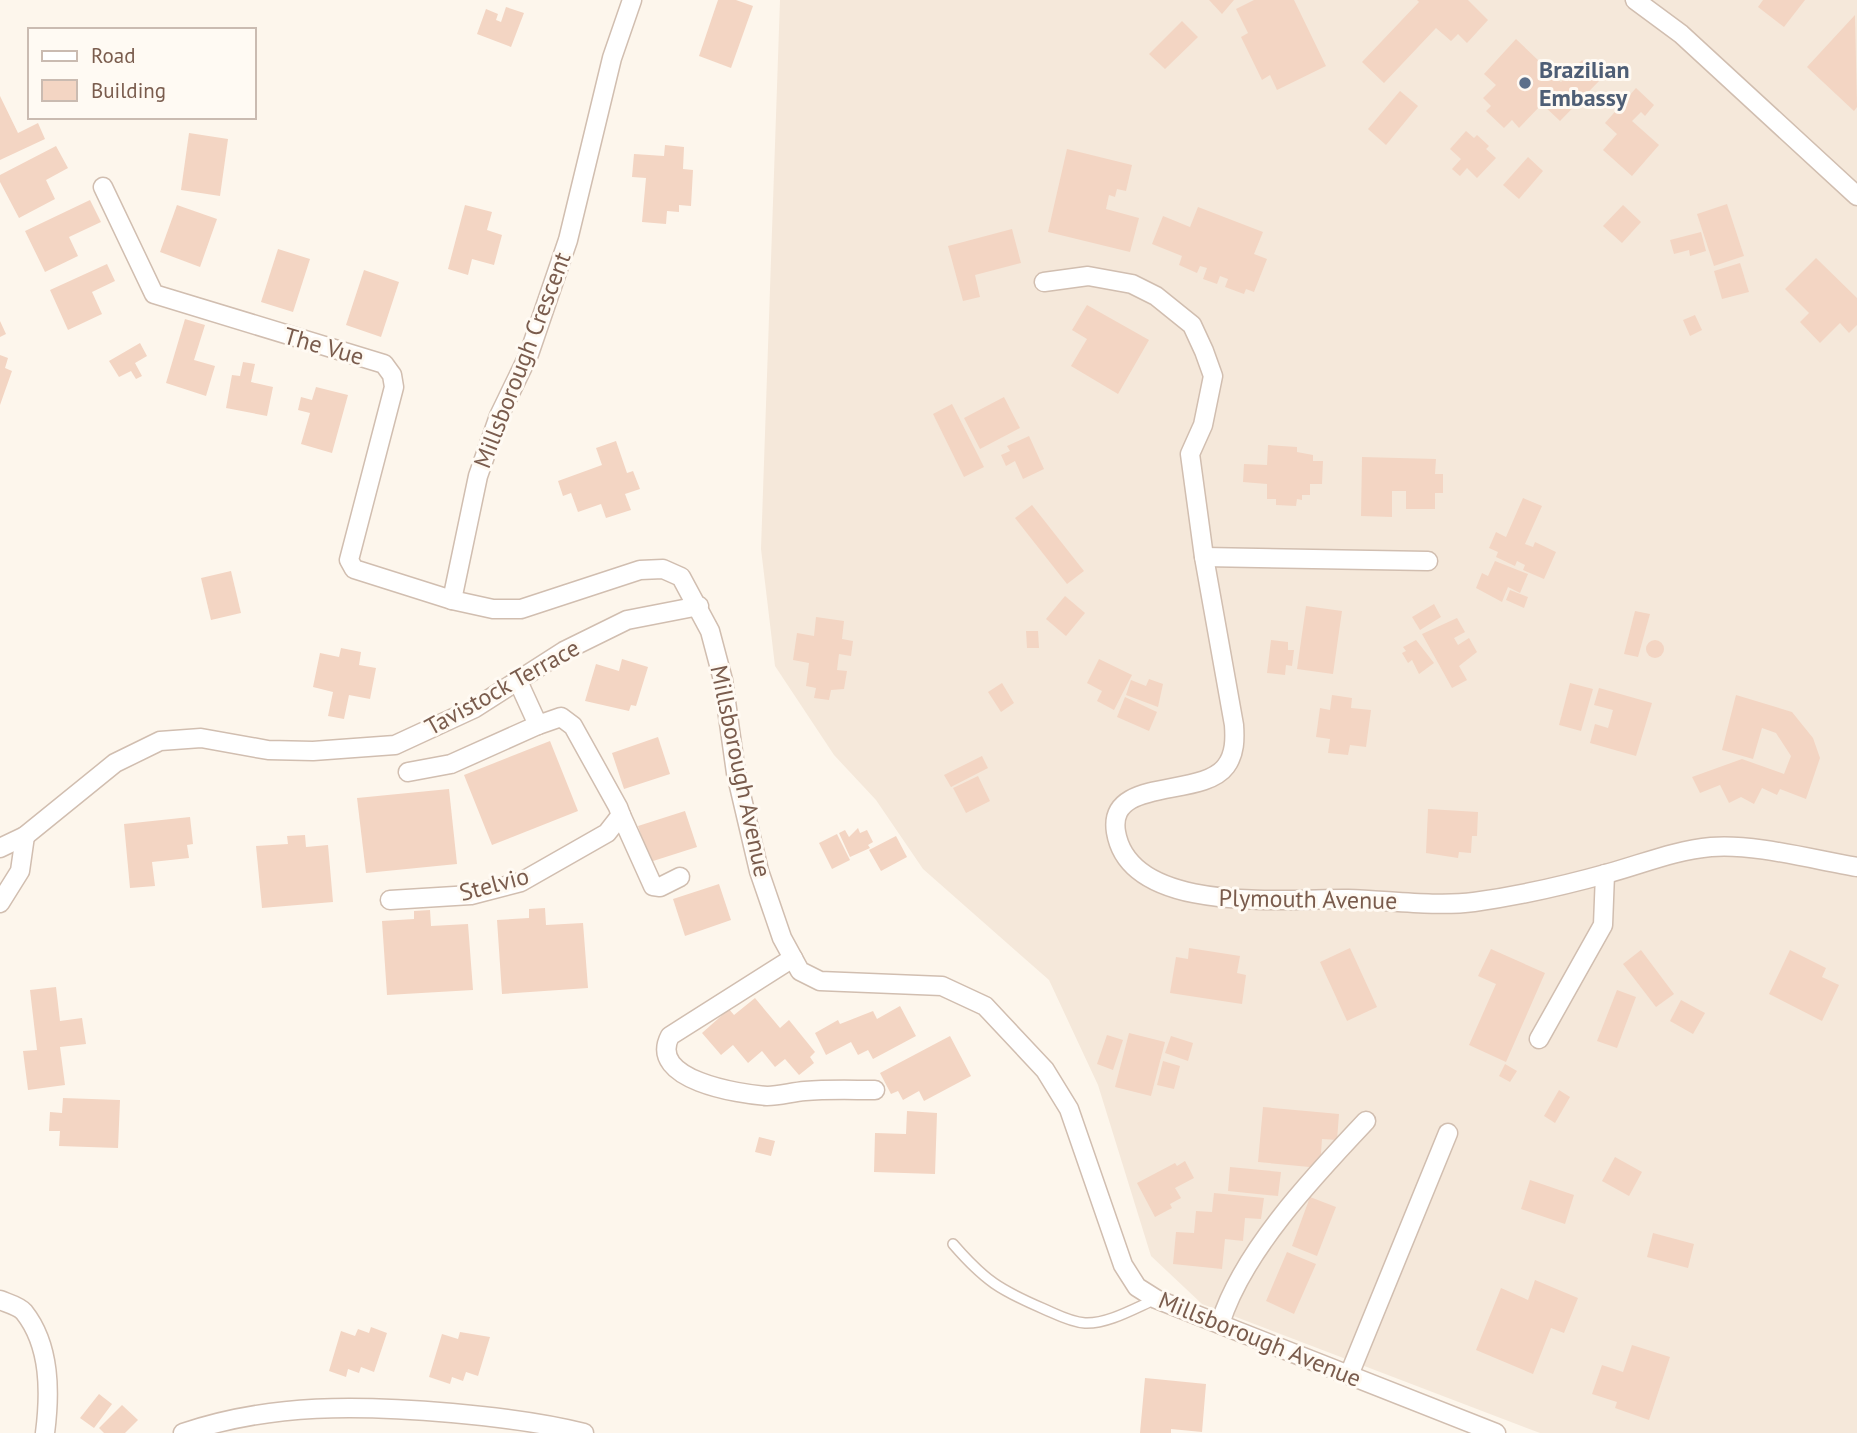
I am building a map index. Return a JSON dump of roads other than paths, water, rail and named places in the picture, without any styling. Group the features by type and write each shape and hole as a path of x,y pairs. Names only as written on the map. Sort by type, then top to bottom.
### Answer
{"street":[{"name":"Millsborough Crescent","path":"452,600 478,476 495,426 528,354 568,240 612,58 632,0"},
{"path":"1635,0 1681,34 1857,196"},
{"name":"The Vue","path":"103,187 154,294 384,364 392,375 394,387 349,561 360,573 452,600"},
{"name":"Plymouth Avenue","path":"1044,282 1088,276 1132,284 1156,296 1192,326 1213,376 1203,425 1191,454 1204,557 1234,725 1235,747 1227,765 1214,777 1198,784 1149,792 1122,805 1116,817 1116,833 1133,863 1150,877 1198,896 1238,900 1472,902 1605,874 1689,849 1715,846 1857,867"},
{"path":"1204,557 1428,561"},
{"name":"Millsborough Avenue","path":"452,600 493,609 521,610 630,573 663,569 681,577 699,606 710,631 723,680 736,772 759,871 782,938 800,971 820,981 942,986 985,1006 1045,1070 1069,1109 1123,1265 1137,1287 1156,1299 1349,1375 1470,1428 1496,1433"},
{"name":"Tavistock Terrace","path":"0,848 25,836 115,763 160,741 201,738 268,750 302,751 395,745 475,708 517,679 627,620 699,606"},
{"path":"517,679 538,725"},
{"path":"408,772 451,764 538,725 561,717 567,719 621,815 653,886 660,887 680,877"},
{"name":"Stelvio","path":"390,900 471,895 521,882 607,832 621,815"},
{"path":"0,903 20,871 25,836"},
{"path":"1539,1039 1603,925 1605,874"},
{"path":"793,958 670,1036 665,1046 666,1057 672,1067 690,1077 734,1093 771,1096 806,1091 875,1090"},
{"path":"1220,1324 1226,1305 1246,1270 1303,1188 1366,1122"},
{"path":"1349,1375 1448,1133"},
{"path":"0,1300 23,1311 42,1350 50,1396 45,1433"},
{"path":"183,1433 225,1419 258,1413 334,1407 405,1409 525,1420 584,1433"}],"lane":[{"path":"953,1244 974,1268 1000,1290 1065,1318 1085,1323 1104,1320 1156,1299"}],"place":[{"name":"Brazilian Embassy","path":"1525,83"}]}
